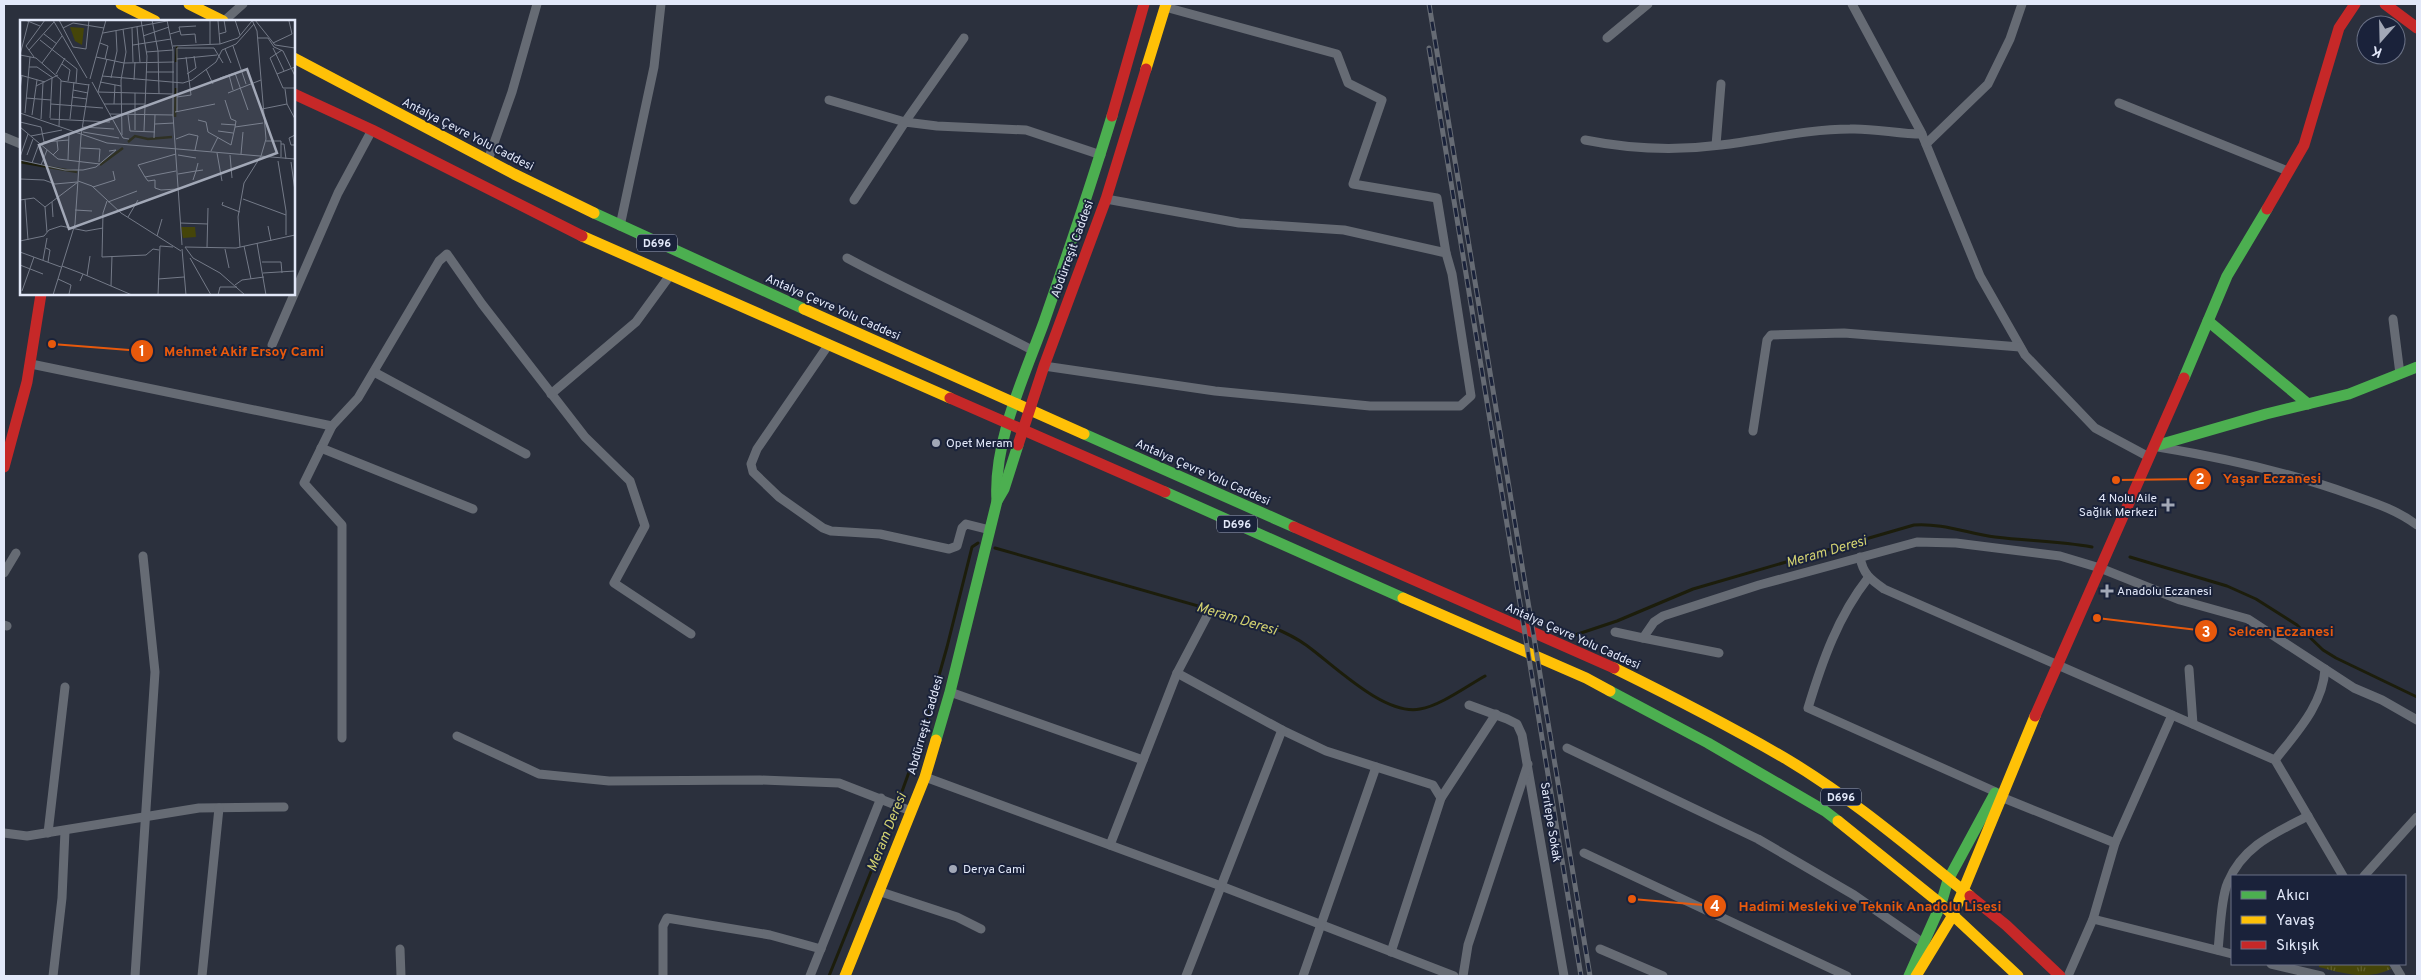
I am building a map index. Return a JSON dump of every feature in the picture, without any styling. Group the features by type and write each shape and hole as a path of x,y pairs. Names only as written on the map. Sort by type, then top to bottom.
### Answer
{"main road":[{"path":"121,4 153,20"},
{"path":"189,4 222,20"},
{"name":"Abdürreşit Caddesi","path":"997,501 996,485 1013,404 1101,155 1143,4"},
{"path":"1916,976 1953,915 1998,794 2022,745 2155,446 2227,276 2304,145 2339,28 2355,4"},
{"path":"2385,4 2417,28"},
{"name":"Abdürreşit Caddesi","path":"845,976 908,809 925,777 950,692 997,501 1004,489 1044,366 1106,199 1165,5"},
{"name":"Antalya Çevre Yolu Caddesi","path":"295,59 488,160 620,226 1013,404 1594,659 1682,701 1789,760 1873,819 2006,925 2060,976"},
{"name":"D696","path":"295,94 372,130 557,225 1586,678 1708,743 1824,811 1941,904 2018,976"},
{"path":"4,467 16,433 31,364 42,295"},
{"path":"2208,321 2308,404"},
{"path":"2155,446 2349,394 2417,367"},
{"path":"1908,976 1941,904 1948,880 1979,821 1998,794"}],"street":[{"path":"225,20 243,4"},
{"path":"488,160 512,92 537,4"},
{"path":"620,226 654,67 661,4"},
{"path":"1607,38 1648,4"},
{"path":"1852,4 1922,134 1980,276 2025,355 2095,428 2150,457"},
{"path":"1926,144 1988,84 2010,39 2022,4"},
{"path":"1044,366 1215,391 1370,406 1460,406 1471,396 1452,274 1446,253 1437,198 1353,184 1382,100 1348,83 1337,54 1165,5"},
{"path":"854,200 905,122 964,38"},
{"path":"1716,146 1722,84"},
{"path":"829,100 905,122 937,126 1026,130 1101,155"},
{"path":"2118,103 2288,171"},
{"path":"1585,140 1631,148 1664,149 1716,146 1797,133 1850,129 1922,134"},
{"path":"295,292 338,193 372,130"},
{"path":"4,137 20,144"},
{"path":"1106,199 1239,222 1344,230 1446,253"},
{"path":"342,738 342,525 304,482 332,426 358,398 439,261 447,254 482,304 585,437 630,481 645,526 614,583 691,634"},
{"path":"847,258 899,286 992,329 1032,350"},
{"path":"552,394 636,322 671,274"},
{"path":"272,345 294,295"},
{"path":"2393,319 2400,374"},
{"path":"1753,431 1767,340 1771,335 1844,333 2020,347"},
{"path":"829,344 757,449 751,464 753,472 779,497 812,521 831,531 880,534 949,549 957,546 962,528 966,524 990,530"},
{"path":"31,364 332,426"},
{"path":"374,372 526,454"},
{"path":"2155,446 2228,459 2312,480 2400,512 2417,525"},
{"path":"321,448 472,509"},
{"path":"1643,638 1654,622 1663,616 1759,585 1917,542 1956,542 2060,556 2100,568 2180,600 2248,618 2354,688 2382,700 2417,720"},
{"path":"4,574 16,553"},
{"path":"135,976 156,672 143,556"},
{"path":"1860,557 1862,568 1868,578 1884,589 2276,760 2342,875"},
{"path":"1868,578 1853,597 1834,634 1808,708 1998,794 2115,843"},
{"path":"1110,845 1177,673 1207,616"},
{"path":"1615,632 1719,653"},
{"path":"2189,669 2193,724"},
{"path":"2276,760 2308,718 2324,684 2325,669"},
{"path":"1177,673 1282,730 1326,751 1433,785 1441,798"},
{"path":"48,833 65,686"},
{"path":"950,692 1143,760"},
{"name":"Sarıtepe Sokak","path":"1470,706 1496,714 1517,724 1522,735 1564,976"},
{"path":"1391,952 1441,798 1496,714"},
{"path":"2068,976 2093,919 2115,843 2172,715"},
{"path":"1186,976 1282,730"},
{"path":"457,736 539,774 609,781 839,783 908,809"},
{"path":"1567,748 1758,839 1854,895 1923,943"},
{"path":"1463,976 1468,945 1528,763"},
{"path":"1303,976 1323,925 1376,767"},
{"path":"925,777 1222,886 1454,976"},
{"path":"810,976 885,800"},
{"path":"4,833 27,836 199,808 284,807"},
{"path":"202,976 219,808"},
{"path":"2232,875 2243,856 2272,834 2308,816"},
{"path":"2365,875 2417,817"},
{"path":"53,976 62,898 65,831"},
{"path":"1584,853 1847,976"},
{"path":"2218,950 2227,884 2231,877"},
{"path":"878,891 957,917 981,928"},
{"path":"663,976 663,926 667,918 770,935 821,949"},
{"path":"2093,919 2231,954"},
{"path":"400,949 401,976"},
{"path":"1600,949 1662,976"},
{"path":"2275,965 2321,976"}],"green space":[{"path":"2319,965 2389,965 2391,969 2374,974 2356,975 2319,967"}],"waterway":[{"name":"Meram Deresi","path":"1569,637 1617,621 1693,589 1914,525 1935,525 1995,537 2092,547"},
{"name":"Meram Deresi","path":"829,976 891,822 922,736 972,547 978,543"},
{"name":"Meram Deresi","path":"995,548 1272,627 1302,642 1375,697 1391,705 1406,709 1420,709 1436,704 1485,676"},
{"name":"Meram Deresi","path":"2130,557 2227,586 2256,599 2297,625 2323,650 2336,658 2417,697"}],"railway":[{"path":"1429,4 1590,976"},
{"path":"1429,48 1581,976"}],"traffic: fast":[{"path":"997,501 1000,456 1011,410 1062,270 1112,116"},
{"path":"2184,378 2227,276 2267,209"},
{"path":"594,213 804,309"},
{"path":"2208,321 2308,404"},
{"path":"2155,446 2266,414 2349,394 2417,367"},
{"path":"1084,434 1294,527"},
{"path":"936,740 950,692 997,501 1004,489 1018,445"},
{"path":"1165,492 1403,598"},
{"path":"1610,691 1708,743 1825,811 1838,821"},
{"path":"1909,976 1941,904 1948,880 1995,793"}],"traffic: slow":[{"path":"121,4 153,20"},
{"path":"189,4 221,20"},
{"path":"1146,69 1166,4"},
{"path":"295,59 514,174 594,213"},
{"path":"582,236 950,398"},
{"path":"804,309 1084,434"},
{"path":"1403,598 1586,678 1610,691"},
{"path":"1614,668 1724,724 1812,775 1881,825 1970,896"},
{"path":"1916,976 1953,915 2035,716"},
{"path":"845,976 925,777 936,740"},
{"path":"1838,821 1941,904 2018,976"}],"traffic: jam":[{"path":"1112,116 1144,4"},
{"path":"2267,209 2304,145 2339,28 2355,4"},
{"path":"2385,4 2417,28"},
{"path":"1018,445 1044,366 1106,199 1146,69"},
{"path":"295,94 372,130 582,236"},
{"path":"4,467 27,382 41,295"},
{"path":"2035,716 2184,378"},
{"path":"950,398 1165,492"},
{"path":"1294,527 1614,668"},
{"path":"1970,896 2006,925 2060,976"}],"place":[{"name":"Mehmet Akif Ersoy Cami","path":"52,344"},
{"name":"Opet Meram","path":"936,443"},
{"name":"Yaşar Eczanesi","path":"2116,480"},
{"name":"4 Nolu Aile Sağlık Merkezi","path":"2168,505"},
{"name":"Anadolu Eczanesi","path":"2107,591"},
{"name":"Selcen Eczanesi","path":"2097,618"},
{"name":"Derya Cami","path":"953,869"},
{"name":"Hadimi Mesleki ve Teknik Anadolu Lisesi","path":"1632,899"}]}
